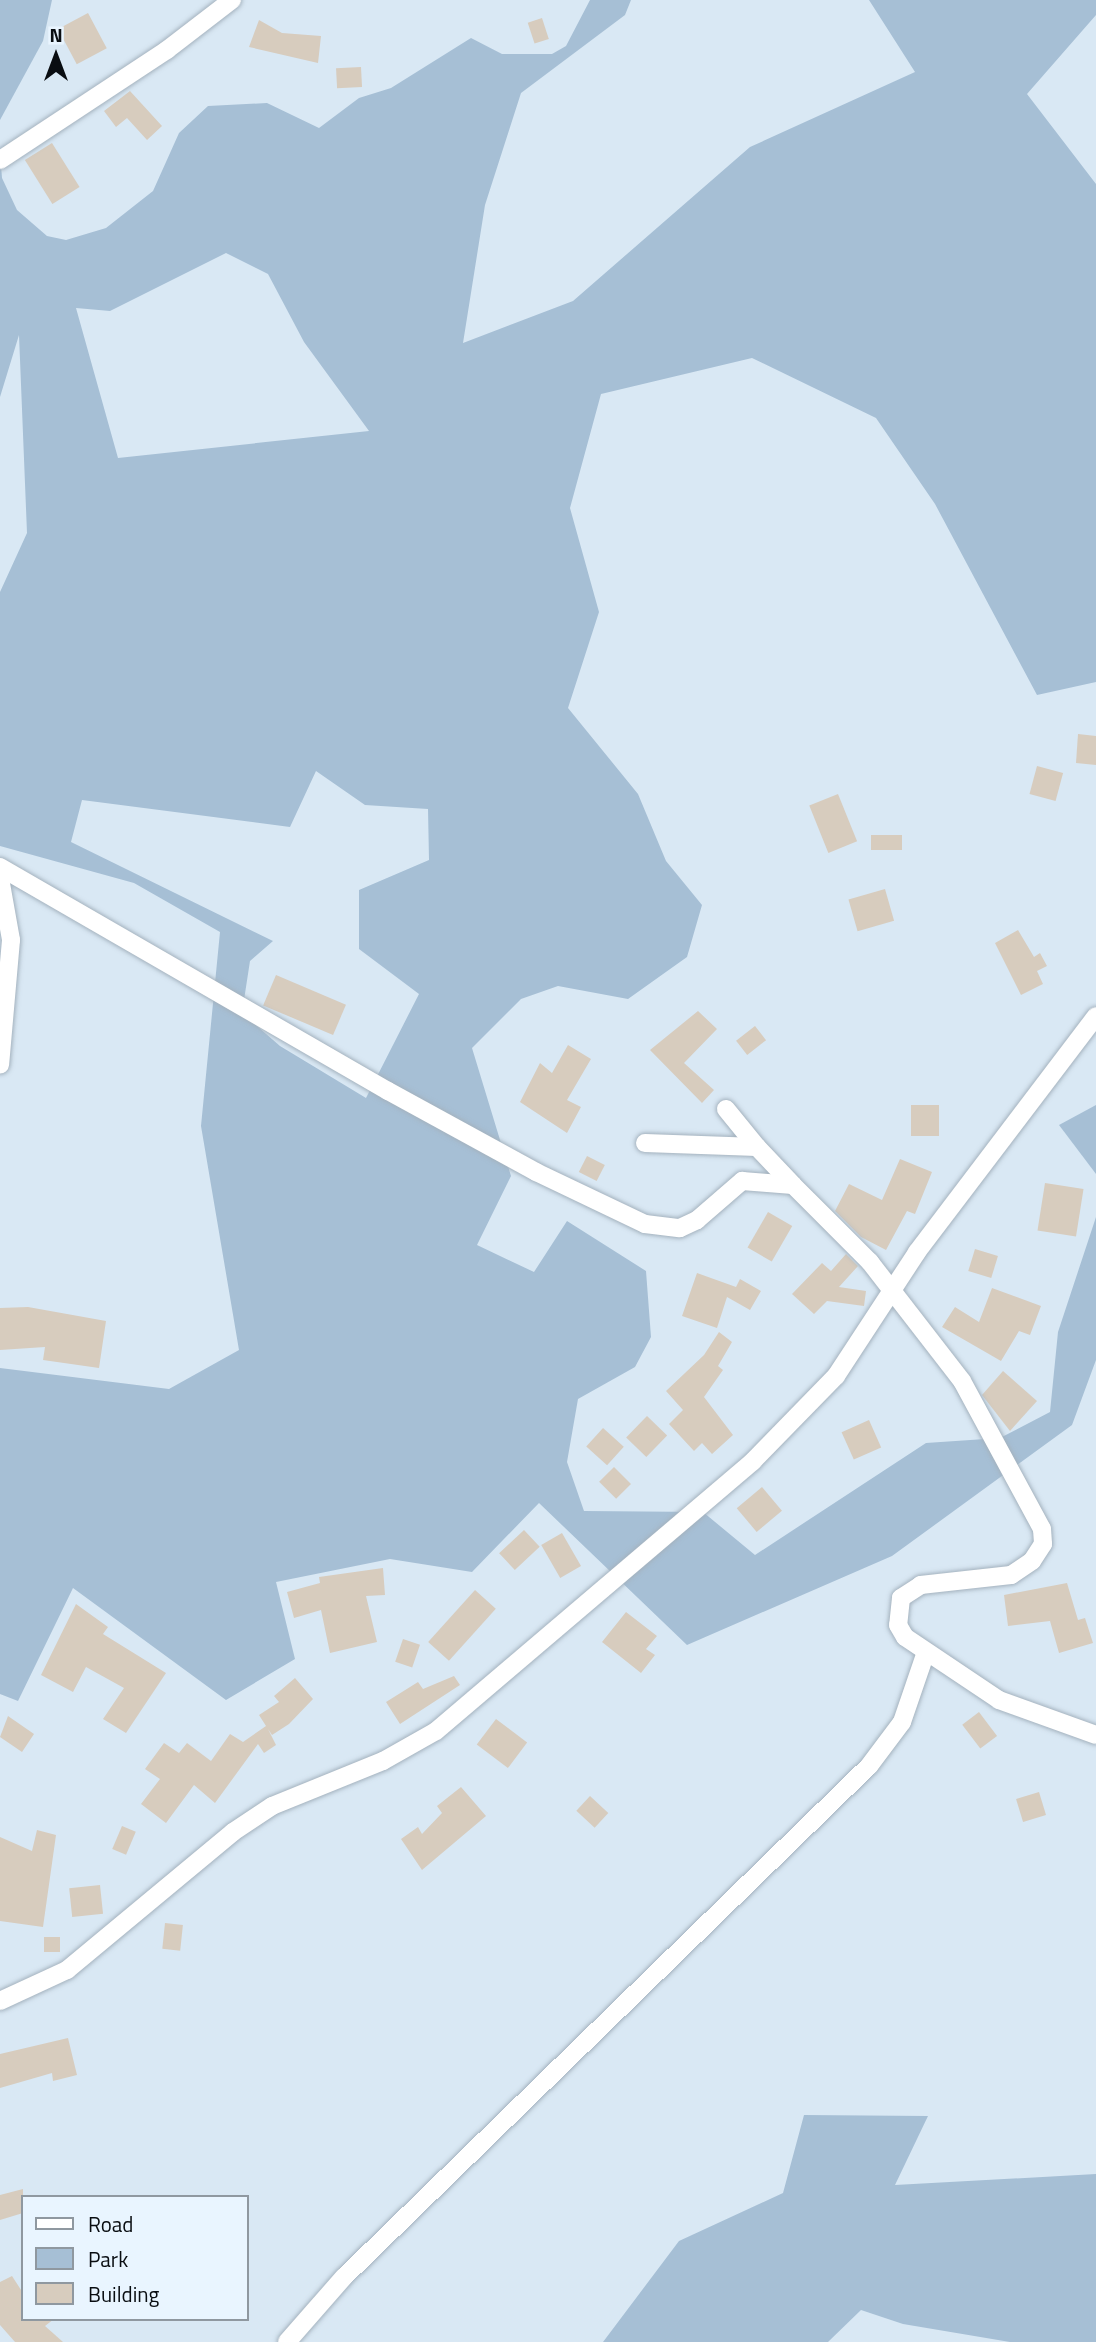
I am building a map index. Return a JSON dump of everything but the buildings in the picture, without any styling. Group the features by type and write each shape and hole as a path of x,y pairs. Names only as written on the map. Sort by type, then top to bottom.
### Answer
{"street":[{"path":"0,160 232,0"},
{"path":"0,867 388,1091 536,1172 645,1224 680,1228 697,1220 742,1181 793,1185"},
{"path":"0,878 8,903 0,1065"},
{"path":"0,2001 67,1970 272,1806 383,1761 436,1731 753,1461 836,1376 890,1292 1096,1016"},
{"path":"726,1110 757,1147 870,1262 976,1403 1042,1529 1043,1544 1032,1561 1012,1574 949,1578 921,1585 901,1598 898,1625 926,1651 999,1700 1096,1735"},
{"path":"645,1143 757,1147"},
{"path":"287,2342 344,2277 869,1766 902,1723 926,1651"}],"green space":[{"path":"0,0 52,0 43,41 0,120"},
{"path":"590,0 631,0 625,15 521,93 485,205 463,343 573,301 750,147 915,72 869,0 1096,0 1096,15 1027,94 1096,184 1096,682 1037,695 935,504 876,418 752,358 601,394 570,508 599,612 568,708 638,794 666,861 702,905 687,957 628,999 558,986 521,999 472,1048 511,1176 477,1245 534,1272 567,1221 646,1271 651,1337 635,1367 578,1399 567,1462 584,1511 703,1512 755,1555 926,1443 1000,1438 1050,1412 1058,1332 1096,1217 1096,1360 1072,1425 892,1556 687,1645 539,1503 472,1572 390,1559 276,1582 295,1659 226,1700 73,1588 18,1701 0,1694 0,1368 169,1389 239,1350 201,1126 220,932 134,883 0,846 0,592 27,533 19,335 0,397 0,153 2,178 17,210 47,236 66,240 106,228 153,191 179,133 208,106 267,103 319,128 359,98 391,88 471,38 502,54 552,54 566,46","holes":["226,253 268,274 304,342 369,431 118,458 76,308 110,311","316,771 365,805 428,809 429,860 359,890 359,949 419,994 366,1098 280,1046 242,1013 250,961 273,941 71,842 82,800 290,827"]},
{"path":"1096,1105 1096,1174 1059,1125"},
{"path":"804,2115 928,2116 895,2185 1096,2174 1096,2342 1010,2342 903,2324 861,2310 828,2342 603,2342 679,2241 783,2193"}]}
